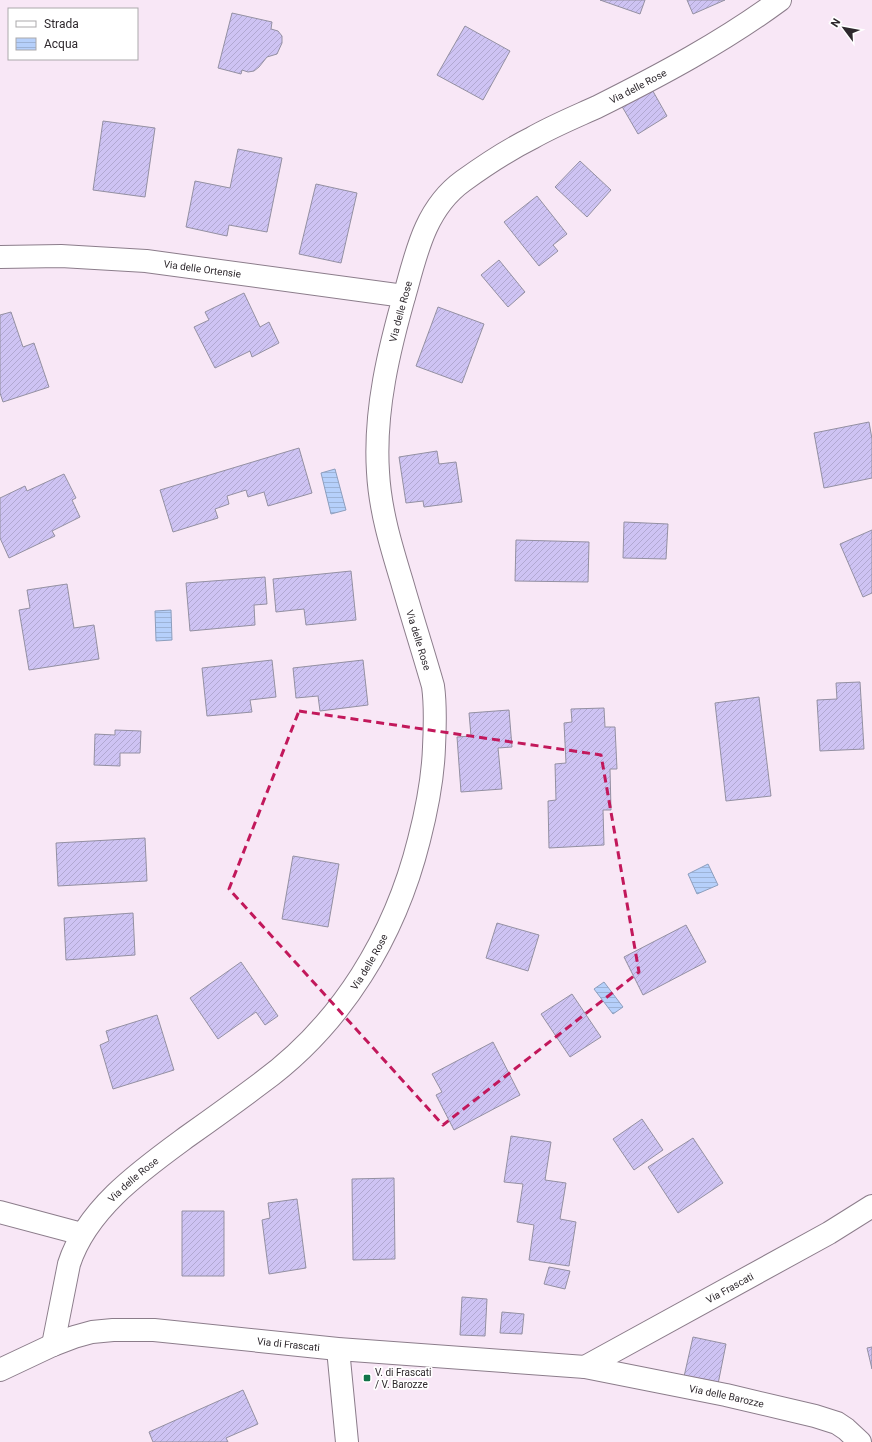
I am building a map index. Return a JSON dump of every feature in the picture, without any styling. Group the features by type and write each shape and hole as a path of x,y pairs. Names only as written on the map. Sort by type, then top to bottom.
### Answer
{"street":[{"name":"Via delle Rose","path":"53,1345 69,1264 72,1253 82,1234 113,1197 141,1171 274,1074 316,1035 342,1004 368,965 394,915 409,878 424,823 432,779 435,707 431,681 392,550 384,516 379,484 377,453 381,399 394,338 417,251 428,222 440,203 453,188 506,152 683,63 737,30 780,0"},
{"name":"Via delle Ortensie","path":"0,257 61,256 146,261 404,296"},
{"name":"Via Frascati","path":"585,1367 829,1233 872,1206"},
{"path":"0,1212 82,1234"},
{"name":"Via di Frascati","path":"0,1370 53,1345 74,1337 92,1332 113,1330 154,1330 338,1349 585,1367"},
{"path":"338,1349 347,1442"},
{"name":"Via delle Barozze","path":"585,1367 726,1395 821,1418 842,1426 860,1442"}],"highlighted area":[{"path":"299,711 601,755 639,972 443,1125 229,889"}],"water":[{"path":"335,469 346,510 331,514 321,473"},
{"path":"171,610 172,640 156,641 155,611"},
{"path":"708,864 718,885 697,894 688,874"},
{"path":"604,982 623,1007 613,1014 594,989"}],"building":[{"path":"600,0 645,0 640,14"},
{"path":"687,0 725,0 693,14"},
{"path":"232,13 272,22 271,29 278,31 282,36 282,43 277,54 267,57 254,71 248,72 242,70 241,74 218,68"},
{"path":"465,26 510,51 483,100 437,75"},
{"path":"650,86 667,116 638,134 620,103"},
{"path":"103,121 155,128 145,197 93,190"},
{"path":"238,149 282,158 267,232 229,225 227,236 186,227 195,181 230,188"},
{"path":"580,161 611,190 587,217 555,187"},
{"path":"316,184 357,193 341,263 299,254"},
{"path":"537,196 567,234 553,245 558,251 539,266 504,222"},
{"path":"499,260 525,292 508,307 481,275"},
{"path":"244,293 260,327 269,322 279,343 252,357 250,351 215,368 194,327 209,320 205,312"},
{"path":"438,307 484,324 462,383 416,366"},
{"path":"11,312 23,347 34,343 49,387 3,402 0,393 0,315"},
{"path":"869,422 872,439 872,478 824,488 814,433"},
{"path":"299,448 312,493 268,506 264,492 248,497 246,490 227,496 229,504 215,509 218,518 173,532 160,490"},
{"path":"437,451 439,464 456,462 462,502 424,507 423,501 406,503 399,457"},
{"path":"64,474 76,498 72,500 80,517 52,531 55,536 9,558 0,538 0,498 25,486 27,491"},
{"path":"624,522 668,524 666,559 623,558"},
{"path":"872,530 872,593 863,597 840,544"},
{"path":"516,540 589,542 588,582 515,581"},
{"path":"351,571 356,620 306,625 304,609 276,612 273,579"},
{"path":"265,577 267,604 254,605 255,625 190,631 186,583"},
{"path":"67,584 74,628 94,625 99,659 29,670 19,610 30,608 27,590"},
{"path":"272,660 276,697 250,700 252,712 207,716 202,668"},
{"path":"363,660 368,705 320,711 318,696 296,698 293,668"},
{"path":"860,682 864,749 820,751 817,700 837,699 836,683"},
{"path":"759,697 771,796 726,801 715,703"},
{"path":"604,708 605,727 615,727 617,769 610,769 611,810 603,810 604,845 549,848 548,801 556,800 555,764 566,763 564,723 572,722 571,709"},
{"path":"509,710 512,747 498,748 502,789 461,792 457,737 471,736 469,713"},
{"path":"115,730 141,731 140,753 120,753 120,766 94,765 95,734 115,735"},
{"path":"145,838 147,881 58,886 56,843"},
{"path":"293,856 339,864 328,927 282,919"},
{"path":"133,913 135,955 66,960 64,918"},
{"path":"497,923 539,935 528,971 486,958"},
{"path":"686,925 706,962 643,995 624,957"},
{"path":"241,962 278,1016 265,1025 256,1012 218,1039 190,998"},
{"path":"572,994 601,1037 570,1057 541,1014"},
{"path":"157,1015 174,1070 113,1089 100,1045 109,1041 106,1031"},
{"path":"493,1042 520,1095 454,1130 436,1095 442,1092 432,1074"},
{"path":"642,1119 663,1150 634,1170 613,1139"},
{"path":"511,1136 551,1142 545,1180 566,1183 560,1219 576,1222 569,1266 529,1260 534,1225 517,1222 523,1184 504,1182"},
{"path":"693,1138 723,1183 678,1213 648,1167"},
{"path":"394,1178 395,1259 353,1260 352,1179"},
{"path":"297,1199 306,1268 269,1274 262,1220 270,1218 268,1203"},
{"path":"182,1211 224,1211 224,1276 182,1276"},
{"path":"549,1267 570,1271 565,1289 544,1284"},
{"path":"462,1297 487,1299 485,1336 460,1335"},
{"path":"502,1312 524,1314 522,1334 500,1333"},
{"path":"693,1337 726,1344 717,1389 683,1381"},
{"path":"872,1347 872,1369 867,1348"},
{"path":"243,1390 258,1424 226,1438 228,1442 153,1442 149,1432"}],"place":[{"name":"V. di Frascati / V. Barozze","path":"367,1378"}]}
